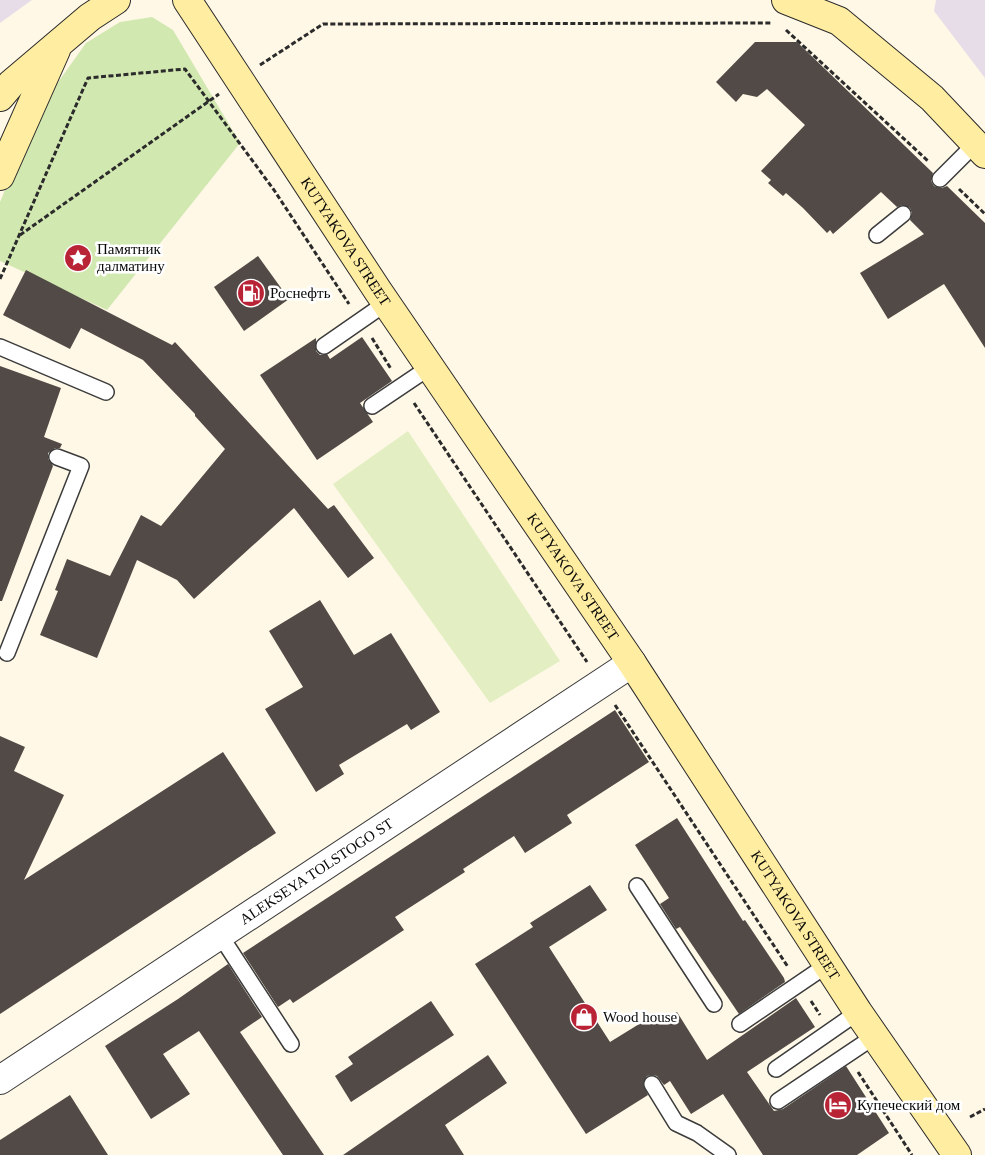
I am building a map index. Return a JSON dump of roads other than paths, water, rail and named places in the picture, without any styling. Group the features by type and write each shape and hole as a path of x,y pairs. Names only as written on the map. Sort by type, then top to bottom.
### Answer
{"main road":[{"path":"4,90 90,16 116,0"},
{"name":"KUTYAKOVA STREET","path":"187,0 386,303 632,663 858,1012 957,1155"},
{"path":"786,0 839,21 932,98 980,149"},
{"path":"0,176 59,44"}],"street":[{"name":"ALEKSEYA TOLSTOGO ST","path":"0,1080 632,663"}],"lane":[{"path":"942,177 980,149"},
{"path":"877,235 903,214"},
{"path":"324,346 386,303"},
{"path":"0,347 106,392"},
{"path":"372,406 430,367"},
{"path":"7,653 81,466 57,457"},
{"path":"637,886 714,1004"},
{"path":"220,935 291,1044"},
{"path":"740,1024 828,965"},
{"path":"776,1069 858,1012"},
{"path":"778,1101 875,1036"},
{"path":"652,1084 676,1123 698,1133 728,1155"}],"place":[{"name":"Памятник далматину","path":"78,258"},
{"name":"Роснефть","path":"251,293"},
{"name":"Wood house","path":"584,1017"},
{"name":"Купеческий дом","path":"838,1105"}]}
